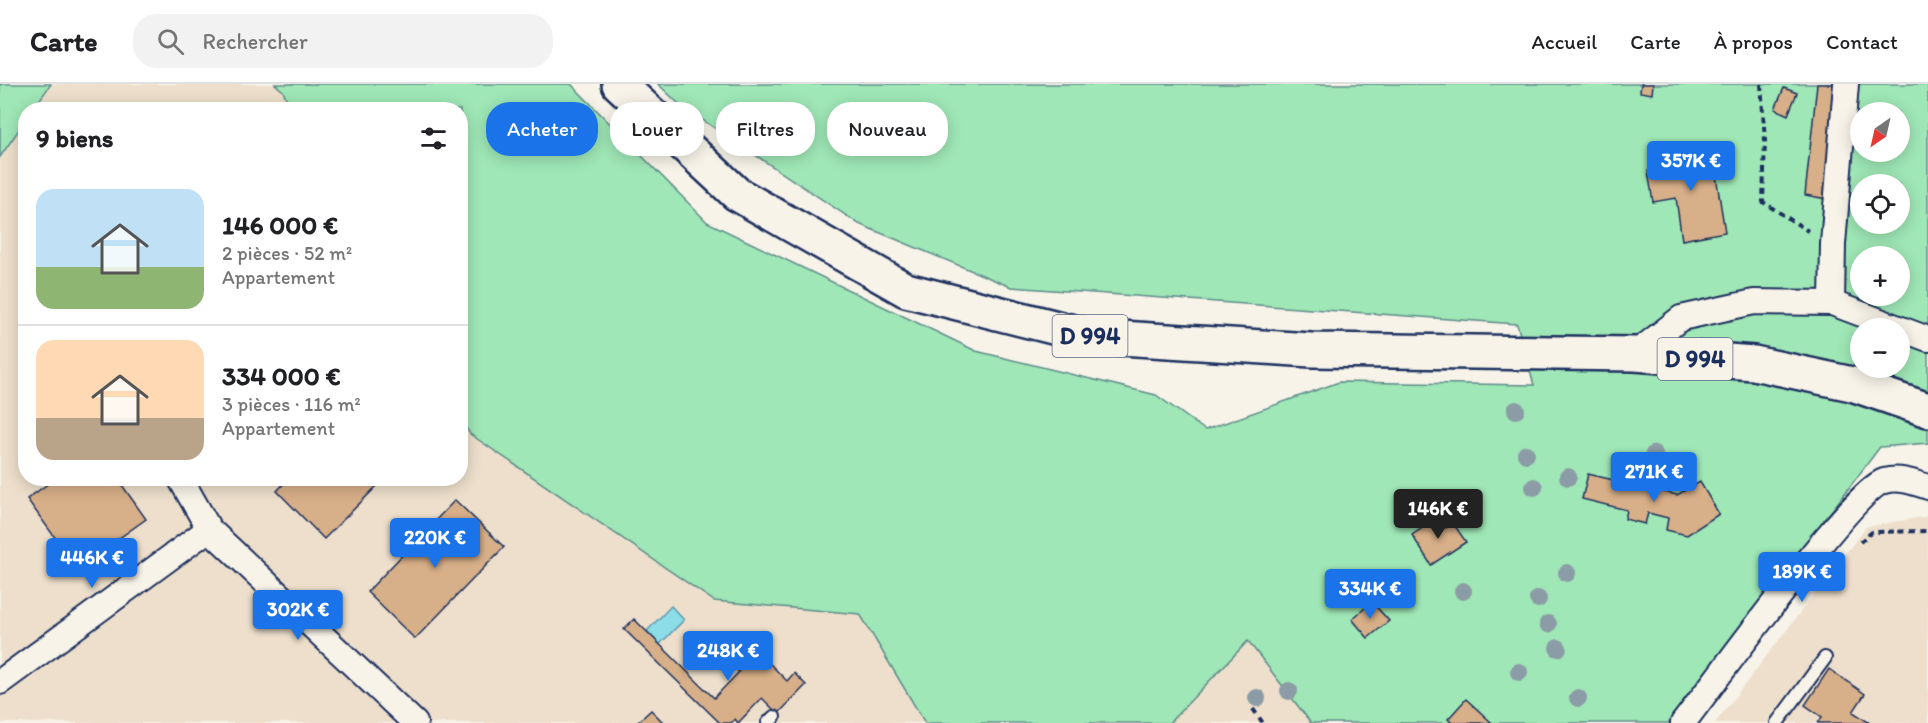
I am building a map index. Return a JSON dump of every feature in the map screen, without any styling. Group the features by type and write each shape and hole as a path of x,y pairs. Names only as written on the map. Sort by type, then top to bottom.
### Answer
{"main road":[{"name":"D 994","path":"619,84 737,194 906,290 1089,336 1311,350 1635,354 1754,363 1852,384 1928,410"}],"street":[{"path":"1832,303 1833,244 1846,84"},
{"path":"1635,354 1681,318 1754,302 1832,303 1928,339"},
{"path":"1683,723 1837,523 1869,492 1882,482 1904,480 1928,487"},
{"path":"185,486 209,529 415,723"},
{"path":"0,682 209,529"}],"lane":[{"path":"1777,723 1825,658"}],"path":[{"path":"1761,84 1765,140 1763,202 1818,238 1833,244"},
{"path":"1253,709 1263,723"}],"shaded area":[{"path":"51,84 275,84 283,91 288,102 39,102"},
{"path":"18,131 18,486 468,486 468,431 714,601 860,614 925,723 0,723 0,157"},
{"path":"1928,516 1928,723 1715,723 1866,527"},
{"path":"1248,641 1311,723 1169,723"}],"green space":[{"path":"0,84 51,84 38,102 18,102 18,131 0,157"},
{"path":"275,84 571,84 589,102 486,102 486,156 598,156 598,111 610,124 610,156 642,156 707,222 976,351 1156,395 1205,430 1339,382 1534,385 1517,324 1011,287 859,224 757,156 815,156 815,102 716,102 716,129 704,121 704,102 677,102 658,84 1928,84 1928,443 1880,447 1670,723 1311,723 1248,641 1169,723 925,723 860,614 714,601 470,434 468,431 468,102 288,102 283,91"}],"water":[{"path":"671,606 684,620 660,644 647,631"}],"building":[{"path":"1641,84 1653,84 1652,94 1640,92"},
{"path":"1817,84 1838,84 1827,199 1805,195"},
{"path":"1784,88 1797,93 1788,115 1775,109"},
{"path":"1715,148 1718,163 1714,163 1725,232 1682,240 1676,198 1653,202 1648,171 1670,168 1669,153"},
{"path":"1588,474 1677,495 1700,482 1719,514 1687,535 1666,530 1668,518 1648,513 1645,524 1625,519 1627,510 1582,499"},
{"path":"45,486 123,486 146,519 77,568 27,499"},
{"path":"282,486 377,486 324,539 277,491"},
{"path":"455,500 504,547 415,639 367,592"},
{"path":"1439,517 1446,528 1453,523 1466,542 1431,565 1412,535"},
{"path":"1372,602 1389,621 1368,638 1352,619"},
{"path":"634,619 714,698 739,672 735,668 754,648 787,681 794,673 806,685 778,714 762,698 738,723 735,719 731,723 720,723 624,629"},
{"path":"1829,669 1865,694 1853,712 1870,723 1818,723 1822,717 1805,705"},
{"path":"1466,699 1492,723 1452,723 1448,719"},
{"path":"651,710 664,723 637,723"}]}
